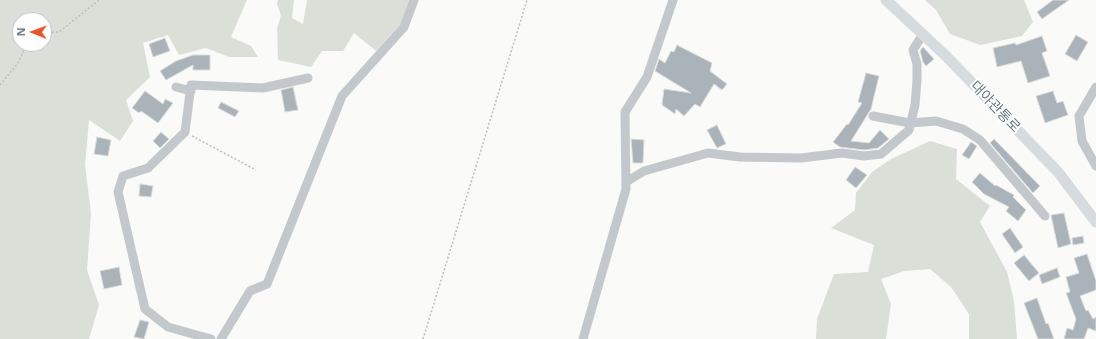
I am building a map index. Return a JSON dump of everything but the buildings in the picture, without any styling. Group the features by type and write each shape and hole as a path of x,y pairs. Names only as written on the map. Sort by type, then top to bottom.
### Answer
{"main road":[{"name":"대야관통로","path":"886,0 946,56 1058,172 1096,222"}],"street":[{"path":"221,339 250,291 267,284 342,96 404,27 414,0"},
{"path":"583,339 626,189 624,112 647,77 673,0"},
{"path":"626,182 644,171 708,153 740,157 801,158 842,153 864,156 881,154 909,130 917,80 917,64 913,50 923,34"},
{"path":"211,339 168,327 145,309 118,192 123,176 148,168 185,132 191,85 263,88 308,78"},
{"path":"176,87 191,91"},
{"path":"1096,87 1079,116 1082,141 1096,166"},
{"path":"873,116 910,123 936,121 963,129 980,140 1045,216"}],"path":[{"path":"52,32 59,32 98,0"},
{"path":"423,339 527,0"},
{"path":"0,85 18,63 23,52"},
{"path":"185,132 256,170"}],"shaded area":[{"path":"0,0 247,0 231,37 251,46 258,57 229,57 206,48 179,55 168,35 143,43 150,77 126,100 133,121 120,141 89,120 85,165 91,213 87,270 99,305 89,339 0,339"},
{"path":"278,0 294,0 292,18 303,24 307,0 409,0 402,22 376,51 354,33 343,51 322,51 311,67 278,60 277,29 281,15 277,4"},
{"path":"925,0 1024,0 1033,22 1022,36 980,45 950,34 936,10"},
{"path":"930,141 957,149 956,179 990,206 980,222 1007,272 1014,301 1017,339 969,339 969,314 951,287 930,269 904,271 881,279 891,304 886,339 816,339 817,319 834,274 868,272 874,245 831,228 855,210 856,193 872,172 891,159"}]}
